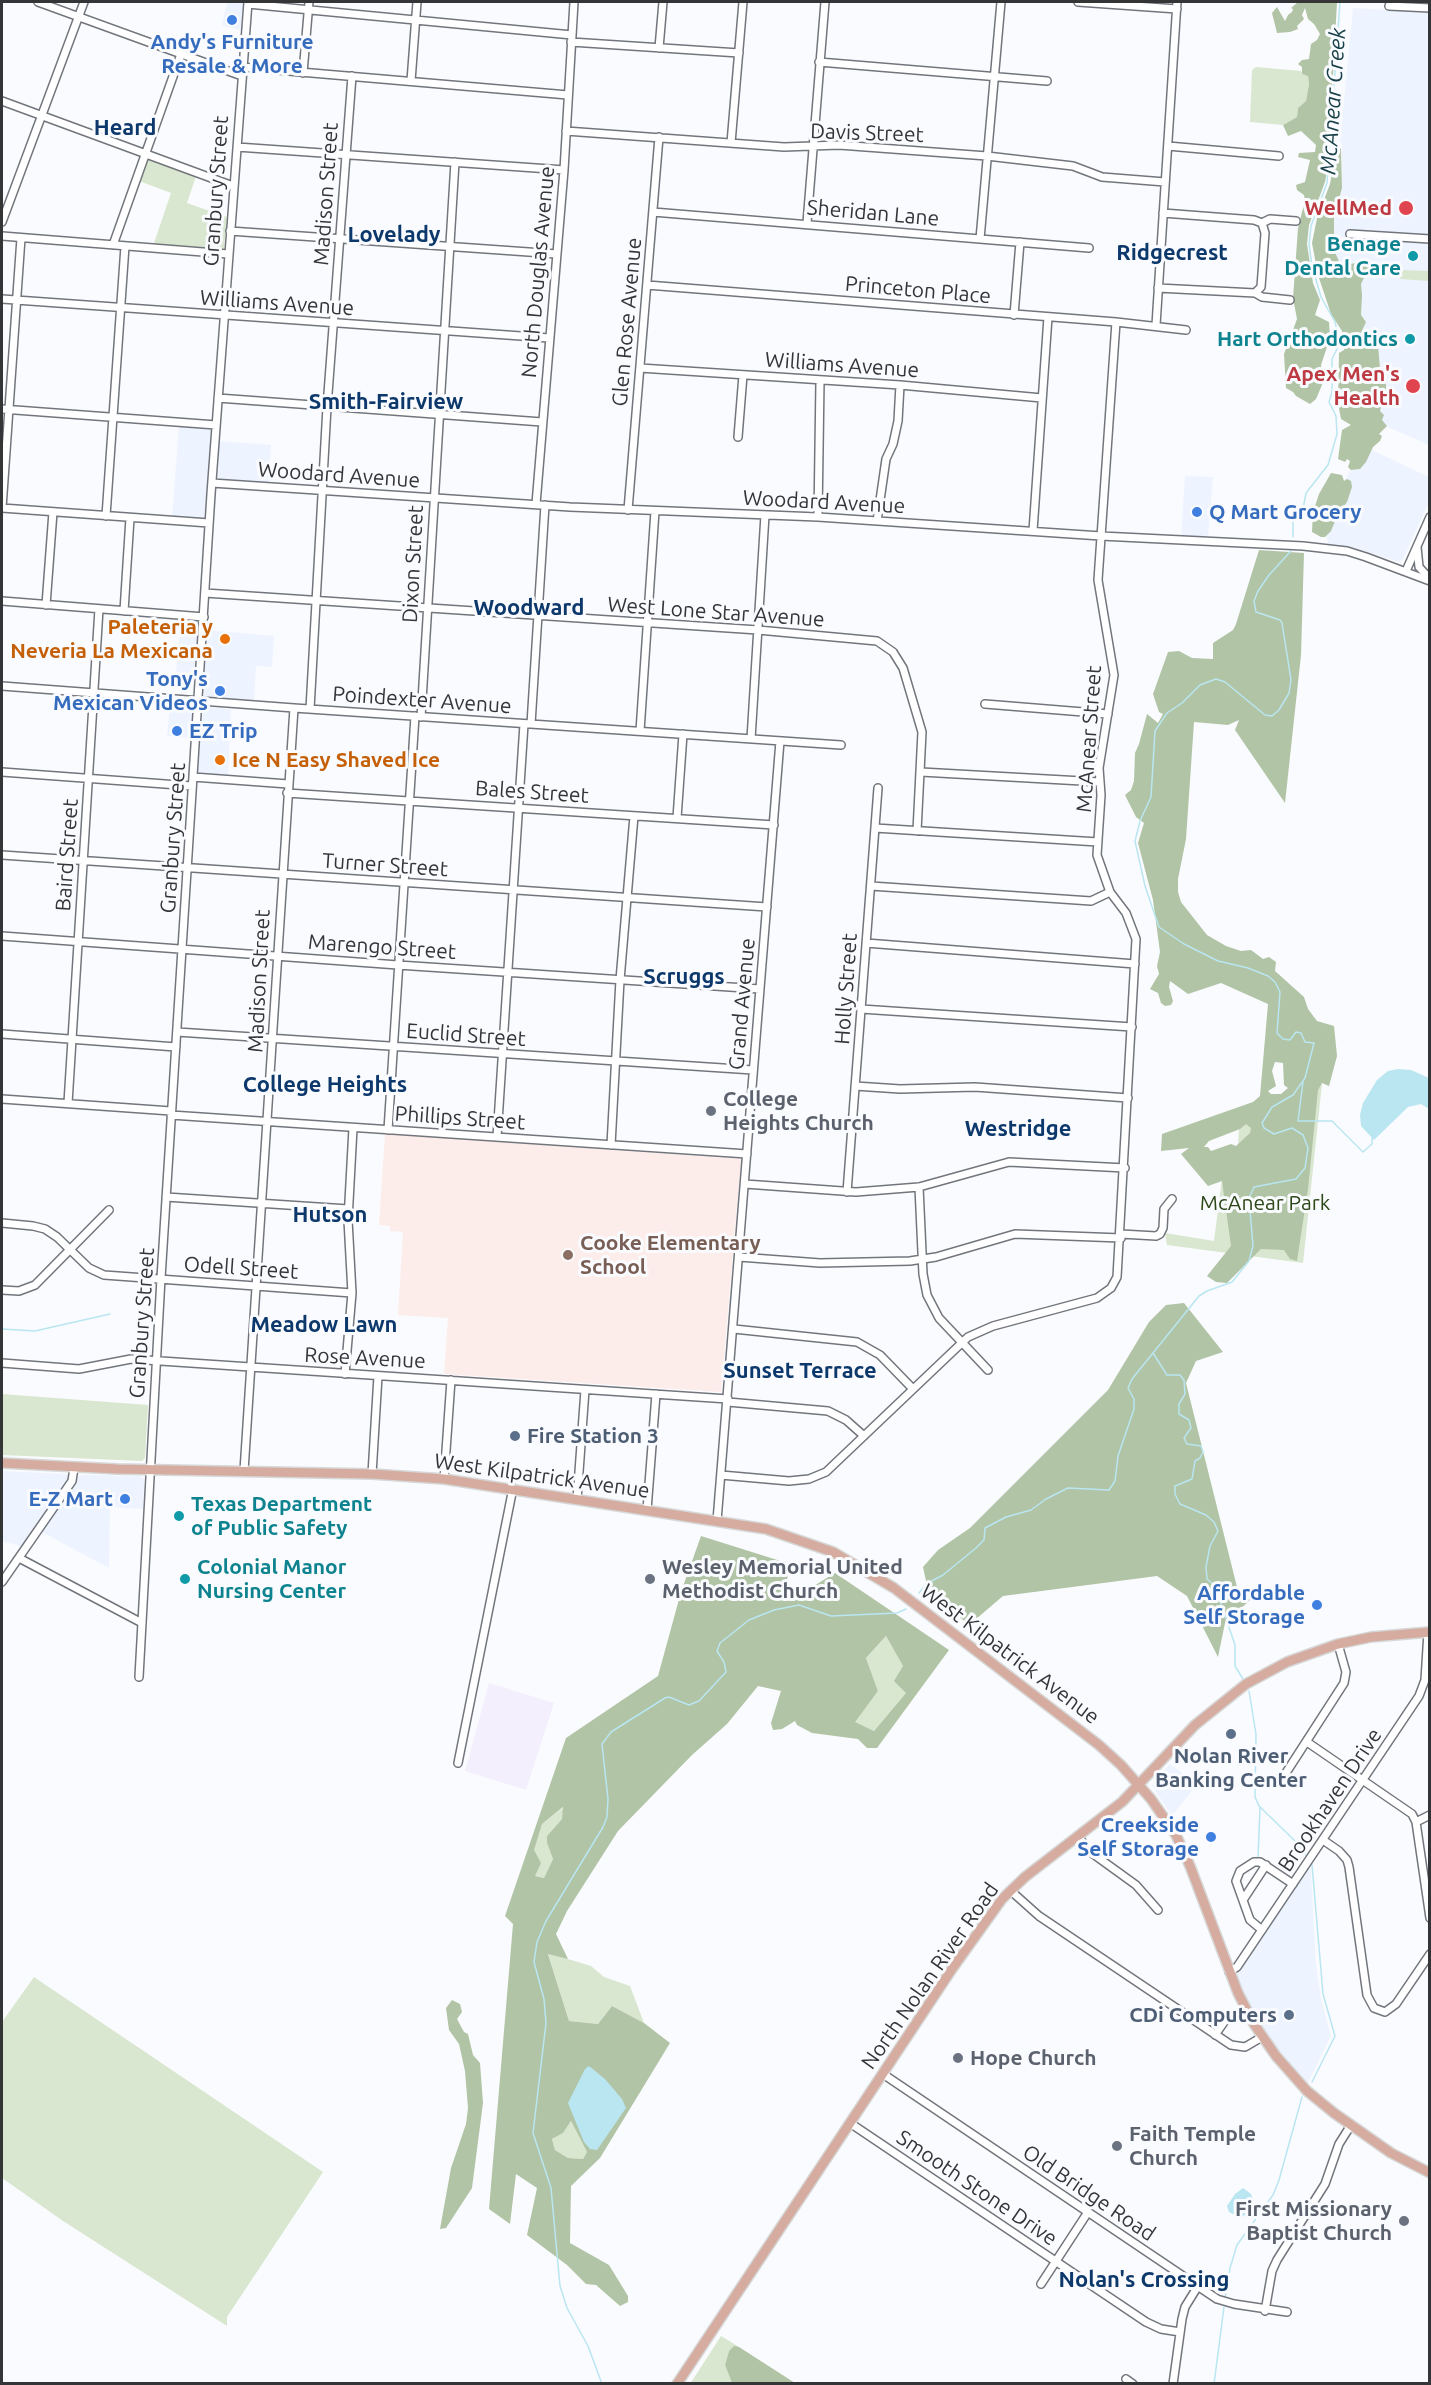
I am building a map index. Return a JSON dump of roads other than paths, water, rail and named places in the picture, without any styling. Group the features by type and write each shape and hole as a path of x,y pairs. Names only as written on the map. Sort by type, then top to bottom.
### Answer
{"main road":[{"name":"West Kilpatrick Avenue","path":"2,1463 74,1468 372,1474 444,1479 766,1529 833,1552 873,1574 1100,1745 1139,1785 1163,1816 1184,1850 1229,1972 1245,2010 1262,2037 1301,2085 1391,2153 1430,2173"},
{"name":"North Nolan River Road","path":"677,2384 972,1941 995,1908 1011,1891 1116,1807 1195,1725 1241,1688 1287,1662 1338,1644 1381,1636 1429,1632"}],"street":[{"path":"38,2 242,76"},
{"path":"2,222 84,2"},
{"path":"303,73 309,2"},
{"path":"411,81 417,2"},
{"name":"North Douglas Avenue","path":"536,504 564,170 574,2"},
{"path":"659,48 663,2"},
{"path":"731,143 743,2"},
{"path":"807,223 825,2"},
{"path":"981,238 1001,2"},
{"path":"1078,2 1177,5 1156,325"},
{"path":"248,3 659,48 739,53"},
{"name":"Granbury Street","path":"139,1677 149,1470 209,523 248,3"},
{"path":"1389,6 1430,8"},
{"path":"114,245 181,54"},
{"path":"819,62 1047,81"},
{"path":"242,67 568,95"},
{"name":"Madison Street","path":"309,709 327,407 352,76"},
{"path":"2,101 233,186"},
{"name":"Davis Street","path":"566,131 731,143 813,147 850,145 987,156 1073,166 1102,177 1165,182"},
{"name":"Glen Rose Avenue","path":"628,510 659,137"},
{"path":"237,147 564,170"},
{"path":"1168,147 1279,156"},
{"name":"Dixon Street","path":"388,1130 409,801 427,609 455,162"},
{"name":"Sheridan Lane","path":"653,212 1089,248"},
{"path":"1163,213 1254,220 1262,223 1270,219 1296,221"},
{"path":"1255,293 1261,287 1265,233 1262,223"},
{"path":"230,231 557,254"},
{"path":"1350,234 1430,240"},
{"path":"2,236 228,254"},
{"path":"21,238 5,410 2,508 209,523"},
{"path":"1014,315 1020,242"},
{"path":"106,516 125,246"},
{"name":"Princeton Place","path":"647,285 1156,325 1186,330"},
{"path":"1158,288 1255,293 1262,297 1290,300"},
{"name":"Williams Avenue","path":"2,298 549,339"},
{"path":"1033,531 1048,317"},
{"name":"McAnear Street","path":"961,1342 981,1330 1092,1300 1107,1292 1117,1277 1125,1168 1136,939 1126,913 1110,892 1097,855 1101,795 1100,760 1114,675 1099,593 1116,322"},
{"name":"Williams Avenue","path":"640,368 900,385 1042,398"},
{"path":"738,437 743,375"},
{"path":"818,517 820,381"},
{"path":"877,521 886,459 893,444 898,423 900,385"},
{"path":"218,398 542,422"},
{"path":"5,410 216,425"},
{"name":"Woodard Avenue","path":"212,483 628,510 818,517 1328,548 1366,556 1430,580"},
{"path":"497,1137 519,807 538,617 545,505"},
{"path":"640,731 655,511"},
{"path":"46,605 53,512"},
{"path":"751,739 765,515"},
{"path":"1406,571 1430,517"},
{"path":"124,611 130,518"},
{"path":"1417,544 1419,567 1430,580"},
{"name":"West Lone Star Avenue","path":"205,593 758,630 877,641 893,652 903,668 922,732 917,831"},
{"path":"2,602 204,617"},
{"name":"Baird Street","path":"68,1103 99,609"},
{"name":"Poindexter Avenue","path":"2,686 841,745"},
{"path":"985,704 1108,714"},
{"name":"Madison Street","path":"244,1471 294,708"},
{"path":"676,818 683,734"},
{"name":"Grand Avenue","path":"717,1521 780,741"},
{"path":"2,772 192,786"},
{"path":"921,772 1100,782"},
{"name":"Bales Street","path":"193,777 409,801 774,825"},
{"name":"Holly Street","path":"847,1192 878,788"},
{"path":"611,1145 620,980 634,816"},
{"path":"875,828 1098,842"},
{"name":"Turner Street","path":"2,855 767,907"},
{"path":"871,886 1091,901 1110,892"},
{"name":"Marengo Street","path":"2,936 760,989"},
{"path":"866,943 1135,964"},
{"path":"861,1009 1132,1027"},
{"name":"Euclid Street","path":"177,1032 753,1070"},
{"path":"2,1034 176,1047"},
{"path":"855,1086 900,1089 975,1087 1128,1098"},
{"name":"Phillips Street","path":"2,1099 267,1122 747,1154"},
{"path":"345,1374 352,1293 348,1209 353,1128"},
{"path":"745,1184 847,1192 919,1187 1009,1162 1125,1168"},
{"path":"919,1187 924,1284 931,1305 939,1318 988,1370"},
{"path":"166,1197 348,1209"},
{"path":"739,1257 819,1263 922,1260 1015,1234 1156,1236 1163,1228 1164,1209 1172,1199"},
{"path":"2,1290 19,1291 35,1285 109,1210"},
{"name":"Odell Street","path":"2,1223 45,1229 89,1268 104,1275 352,1293"},
{"path":"734,1329 857,1342 880,1354 913,1389"},
{"path":"721,1475 788,1481 809,1479 834,1467 961,1342"},
{"name":"Rose Avenue","path":"2,1363 79,1370 127,1359 156,1360 728,1400 828,1411 853,1425 864,1436"},
{"path":"372,1474 378,1376"},
{"path":"444,1479 451,1380"},
{"path":"577,1499 585,1390"},
{"path":"647,1510 656,1394"},
{"path":"2,1582 72,1481 74,1468"},
{"path":"458,1763 513,1488"},
{"path":"19,1558 142,1623"},
{"name":"Brookhaven Drive","path":"1229,1972 1237,1967 1422,1689 1429,1632"},
{"path":"1273,1784 1282,1779 1346,1678 1338,1644"},
{"path":"1307,1742 1408,1809 1416,1822 1430,1918"},
{"path":"1416,1822 1430,1815"},
{"path":"1078,1836 1089,1851 1136,1885 1158,1910"},
{"path":"1323,1840 1340,1851 1348,1864 1367,1995 1374,2008 1385,2012 1396,2004 1430,1954"},
{"path":"1262,1930 1250,1920 1236,1881 1240,1871 1254,1862 1266,1865 1293,1884"},
{"path":"1243,1900 1266,1865"},
{"path":"1011,1891 1038,1916 1231,2045 1240,2048 1262,2037"},
{"path":"1215,2035 1229,2015"},
{"name":"Old Bridge Road","path":"883,2074 1223,2302 1265,2311 1287,2312"},
{"name":"Smooth Stone Drive","path":"850,2123 1146,2322 1161,2328 1180,2331"},
{"path":"1265,2311 1272,2271 1277,2260 1325,2184 1339,2144 1351,2125"},
{"path":"1041,2284 1088,2212"},
{"path":"1173,2384 1185,2307 1198,2286"},
{"path":"1125,2379 1133,2384"}],"water":[{"path":"1411,1070 1429,1078 1429,1109 1421,1104 1408,1107 1374,1140 1361,1126 1360,1115 1363,1103 1377,1080 1388,1071"},
{"path":"589,2066 605,2079 622,2099 626,2108 597,2150 590,2149 584,2142 568,2103 585,2069"},
{"path":"1243,2188 1251,2194 1254,2202 1240,2218 1229,2212 1227,2206 1235,2194"}],"waterway":[{"name":"McAnear Creek","path":"1293,537 1293,519 1303,509 1306,493 1328,465 1337,434 1336,416 1329,402 1332,392 1332,359 1338,347 1338,334 1335,322 1321,297 1312,266 1309,244 1311,226 1327,183 1340,2"},
{"name":"McAnear Creek","path":"919,1593 926,1584 943,1575 976,1548 984,1540 985,1528 1006,1517 1031,1510 1068,1488 1109,1490 1115,1481 1118,1456 1134,1409 1134,1399 1128,1388 1132,1379 1199,1296 1232,1282 1249,1261 1253,1246 1249,1198 1254,1187 1296,1179 1305,1168 1308,1148 1303,1135 1292,1128 1274,1134 1264,1128 1262,1123 1272,1107 1293,1095 1305,1078 1314,1043 1305,1042 1301,1033 1296,1032 1290,1040 1283,1039 1277,1033 1280,992 1275,982 1268,976 1248,968 1218,961 1184,944 1159,927 1145,886 1135,841 1140,821 1151,797 1155,731 1167,713 1182,703 1200,685 1216,679 1225,682 1265,715 1272,716 1279,710 1289,693 1291,680 1282,623 1280,620 1256,612 1254,601 1269,575 1291,551"},
{"path":"1303,1082 1298,1121 1332,1121 1363,1152 1372,1144 1372,1138"},
{"path":"2,1329 35,1331 110,1314"},
{"path":"1153,1353 1167,1375 1180,1375 1184,1380 1185,1394 1179,1404 1179,1414 1189,1420 1191,1428 1184,1438 1187,1444 1201,1446 1203,1452 1195,1461 1192,1479 1175,1486 1175,1494 1180,1504 1206,1515 1214,1522 1218,1531 1210,1546 1206,1567 1207,1579 1215,1586 1235,1645 1235,1666 1243,1679"},
{"name":"McAnear Creek","path":"602,2384 588,2346 567,2308 560,2286 551,2188 533,2133 546,2023 544,1999 534,1962 537,1942 546,1921 607,1817 608,1799 602,1744 611,1732 665,1698 669,1697 689,1705 699,1701 726,1672 724,1662 717,1651 720,1643 749,1620 774,1610 799,1605 831,1616 897,1613 906,1609"},
{"path":"1249,1691 1256,1734 1255,1797 1259,1806 1306,1855"},
{"path":"1258,1858 1260,1808"},
{"path":"1312,1865 1323,1994 1335,2036 1312,2082"},
{"path":"1225,2298 1237,2245 1273,2195 1279,2180 1302,2097"},
{"path":"1214,2384 1224,2307"}],"place":[{"name":"Andy's Furniture Resale & More","path":"232,20"},
{"name":"WellMed","path":"1406,208"},
{"name":"Benage Dental Care","path":"1413,256"},
{"name":"Hart Orthodontics","path":"1410,339"},
{"name":"Apex Men's Health","path":"1413,386"},
{"name":"Q Mart Grocery","path":"1197,512"},
{"name":"Paleteria y Neveria La Mexicana","path":"225,639"},
{"name":"Tony's Mexican Videos","path":"220,691"},
{"name":"EZ Trip","path":"177,731"},
{"name":"Ice N Easy Shaved Ice","path":"220,760"},
{"name":"College Heights Church","path":"711,1111"},
{"name":"Cooke Elementary School","path":"568,1255"},
{"name":"Fire Station 3","path":"515,1436"},
{"name":"E-Z Mart","path":"125,1499"},
{"name":"Texas Department of Public Safety","path":"179,1516"},
{"name":"Colonial Manor Nursing Center","path":"185,1579"},
{"name":"Wesley Memorial United Methodist Church","path":"650,1579"},
{"name":"Affordable Self Storage","path":"1317,1605"},
{"name":"Nolan River Banking Center","path":"1231,1734"},
{"name":"Creekside Self Storage","path":"1211,1837"},
{"name":"CDi Computers","path":"1289,2015"},
{"name":"Hope Church","path":"958,2058"},
{"name":"Faith Temple Church","path":"1117,2146"},
{"name":"First Missionary Baptist Church","path":"1404,2221"}],"district":[{"name":"Heard","path":"125,128"},
{"name":"Lovelady","path":"394,235"},
{"name":"Ridgecrest","path":"1172,253"},
{"name":"Smith-Fairview","path":"386,402"},
{"name":"Woodward","path":"529,608"},
{"name":"Scruggs","path":"684,977"},
{"name":"College Heights","path":"325,1085"},
{"name":"Westridge","path":"1018,1129"},
{"name":"Hutson","path":"330,1215"},
{"name":"Meadow Lawn","path":"324,1325"},
{"name":"Sunset Terrace","path":"800,1371"},
{"name":"Nolan's Crossing","path":"1144,2280"}],"park label":[{"name":"McAnear Park","path":"1265,1203"}]}
